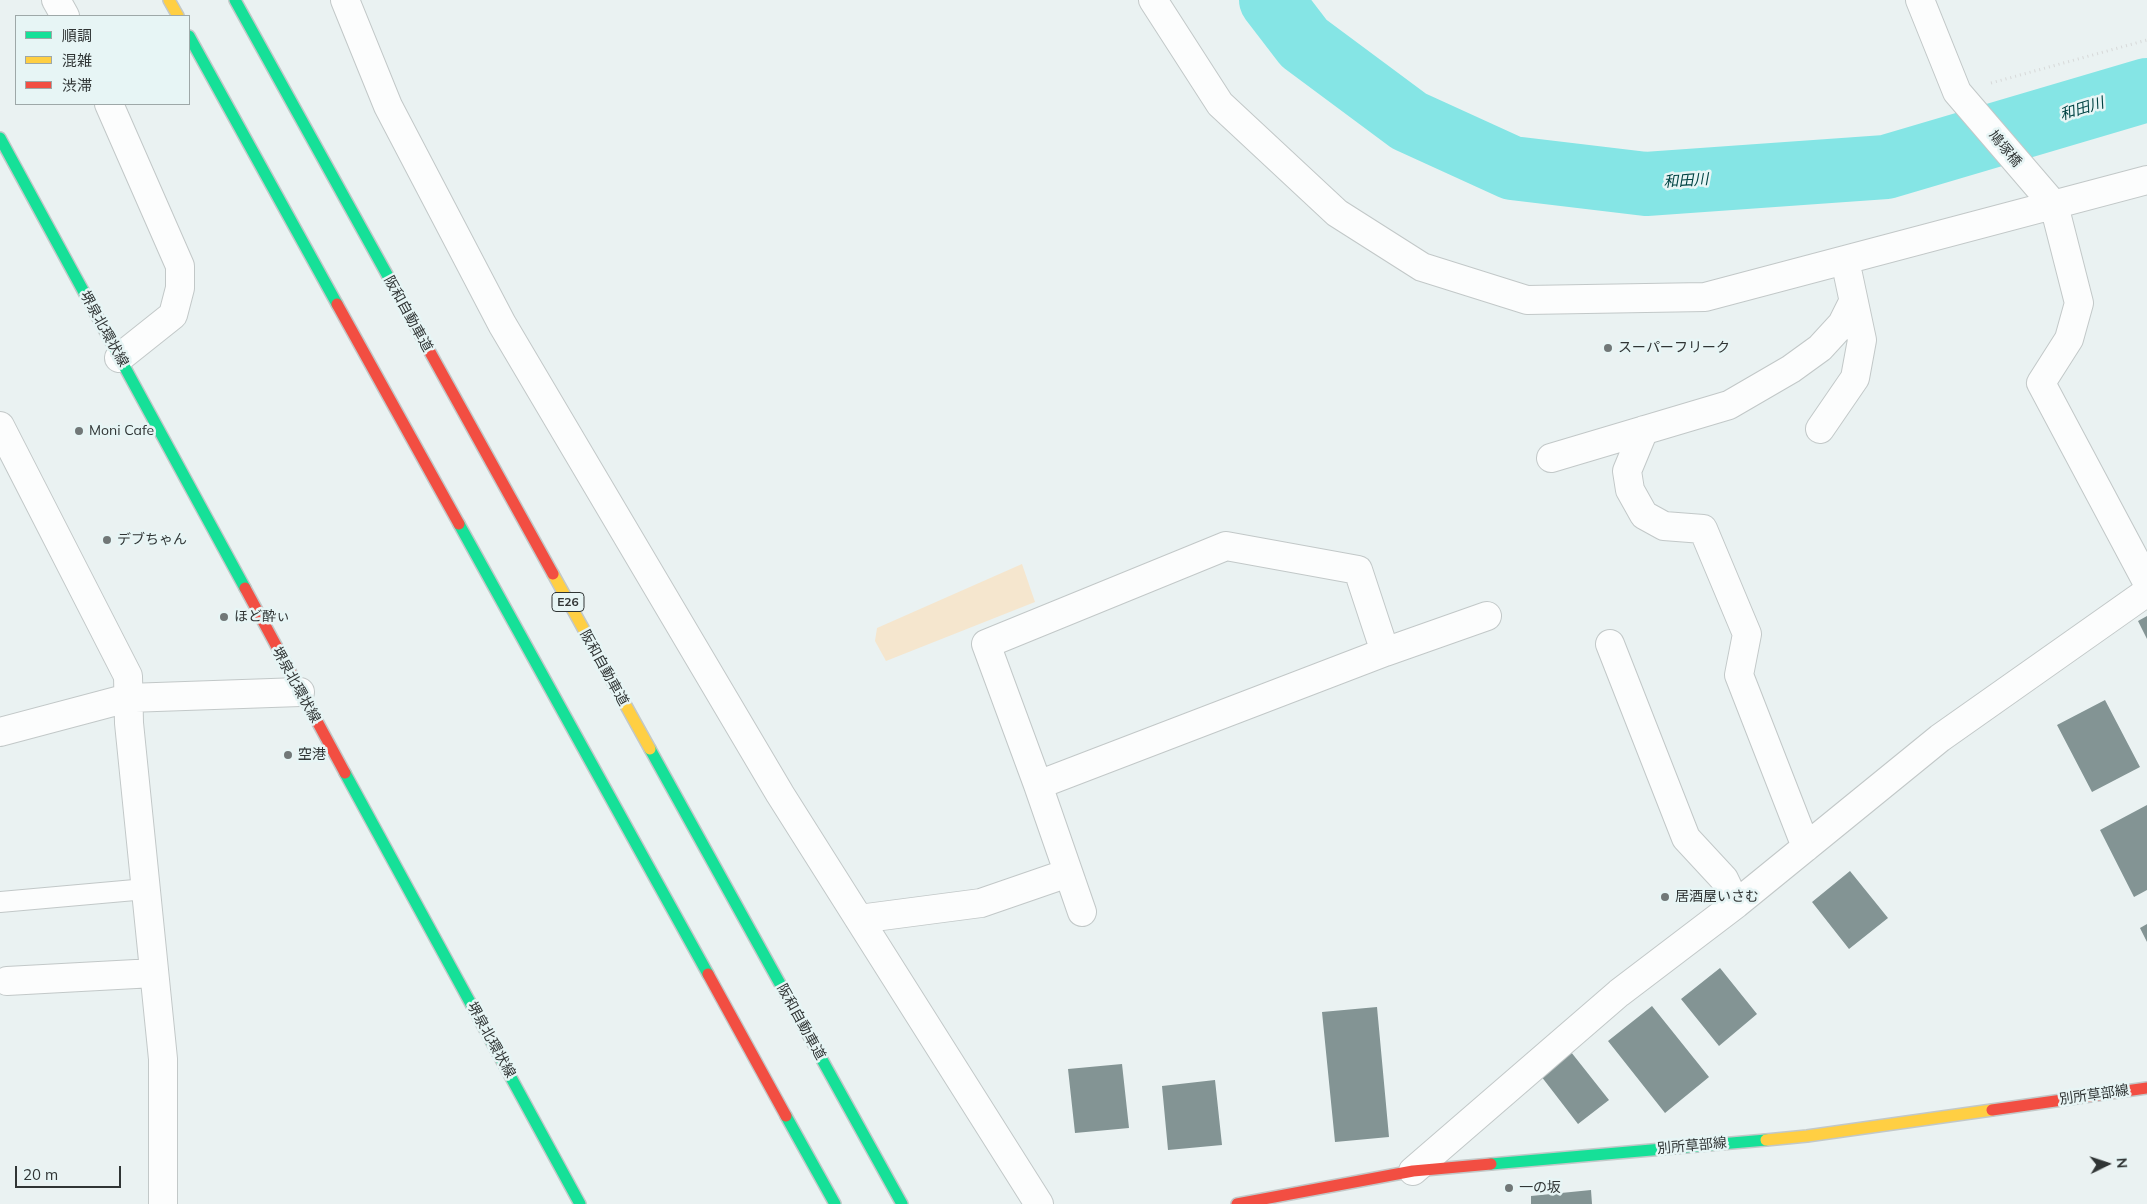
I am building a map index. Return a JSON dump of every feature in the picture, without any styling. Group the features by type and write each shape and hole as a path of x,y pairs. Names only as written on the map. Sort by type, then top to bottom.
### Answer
{"main road":[{"path":"169,0 177,15"},
{"name":"阪和自動車道","path":"235,0 902,1204"},
{"path":"190,38 835,1204"},
{"name":"堺泉北環状線","path":"0,138 580,1204"},
{"name":"別所草部線","path":"1253,1202 1413,1171 1807,1136 2147,1088"}],"street":[{"path":"56,0 64,15"},
{"path":"345,0 388,106 502,324 775,786 1039,1204"},
{"path":"1153,0 1220,104 1337,213 1422,267 1527,300 1705,297 2147,180"},
{"name":"鳩塚橋","path":"1920,0 1957,92 2054,205"},
{"path":"109,105 180,266 180,288 173,315 120,358"},
{"path":"2054,205 2079,303 2069,339 2041,383 2147,582"},
{"path":"1820,429 1855,378 1862,340 1852,302 1845,260"},
{"path":"1551,458 1729,404 1791,369 1820,348 1842,324 1852,302"},
{"path":"0,426 16,461 128,676 129,723 163,1059 163,1204"},
{"path":"1644,430 1627,472 1630,490 1644,515 1664,526 1703,529 1747,634 1739,675 1806,847"},
{"path":"1082,912 986,644 1226,546 1358,570 1385,652"},
{"path":"1413,1171 1619,993 1736,904 1940,738 2147,592"},
{"path":"1038,785 1385,652 1487,616"},
{"path":"1610,644 1686,838 1724,879 1736,904"},
{"path":"0,732 128,698 300,692"},
{"path":"859,919 981,904 1068,873"},
{"path":"7,981 154,973"}],"lane":[{"path":"0,902 146,889"}],"path":[{"path":"1957,92 2147,40"}],"shaded area":[{"path":"1022,564 1035,602 886,661 875,641 877,628"}],"building":[{"path":"2147,616 2147,639 2138,621"},
{"path":"2105,700 2140,767 2092,792 2057,725"},
{"path":"2147,805 2147,890 2134,897 2100,830"},
{"path":"1850,871 1888,918 1849,949 1812,902"},
{"path":"2147,924 2147,942 2140,928"},
{"path":"1720,968 1757,1014 1719,1046 1681,999"},
{"path":"1652,1006 1709,1077 1665,1113 1608,1041"},
{"path":"1377,1007 1389,1137 1335,1142 1322,1012"},
{"path":"1571,1052 1609,1100 1578,1124 1541,1076"},
{"path":"1122,1064 1129,1128 1075,1133 1068,1069"},
{"path":"1215,1080 1222,1145 1168,1150 1162,1086"},
{"path":"1591,1190 1592,1204 1531,1204 1531,1196"}],"waterway":[{"name":"和田川","path":"1271,0 1304,43 1409,121 1512,168 1646,184 1886,167 2147,90"}],"traffic: fast":[{"path":"235,0 420,334"},
{"path":"190,38 337,304"},
{"path":"0,138 245,588"},
{"path":"459,524 708,974"},
{"path":"650,749 902,1204"},
{"path":"345,773 580,1204"},
{"path":"786,1116 835,1204"},
{"path":"1491,1164 1766,1140"}],"traffic: slow":[{"path":"169,0 177,15"},
{"path":"553,574 650,749"},
{"path":"1766,1140 1992,1110"}],"traffic: jam":[{"path":"337,304 459,524"},
{"path":"420,334 553,574"},
{"path":"245,588 345,773"},
{"path":"708,974 786,1116"},
{"path":"1992,1110 2147,1088"},
{"path":"1237,1204 1413,1171 1491,1164"}],"place":[{"name":"スーパーフリーク","path":"1608,348"},
{"name":"Moni Cafe","path":"79,431"},
{"name":"デブちゃん","path":"107,540"},
{"name":"ほど酔ぃ","path":"224,617"},
{"name":"空港","path":"288,755"},
{"name":"居酒屋いさむ","path":"1665,897"},
{"name":"一の坂","path":"1509,1188"}]}
